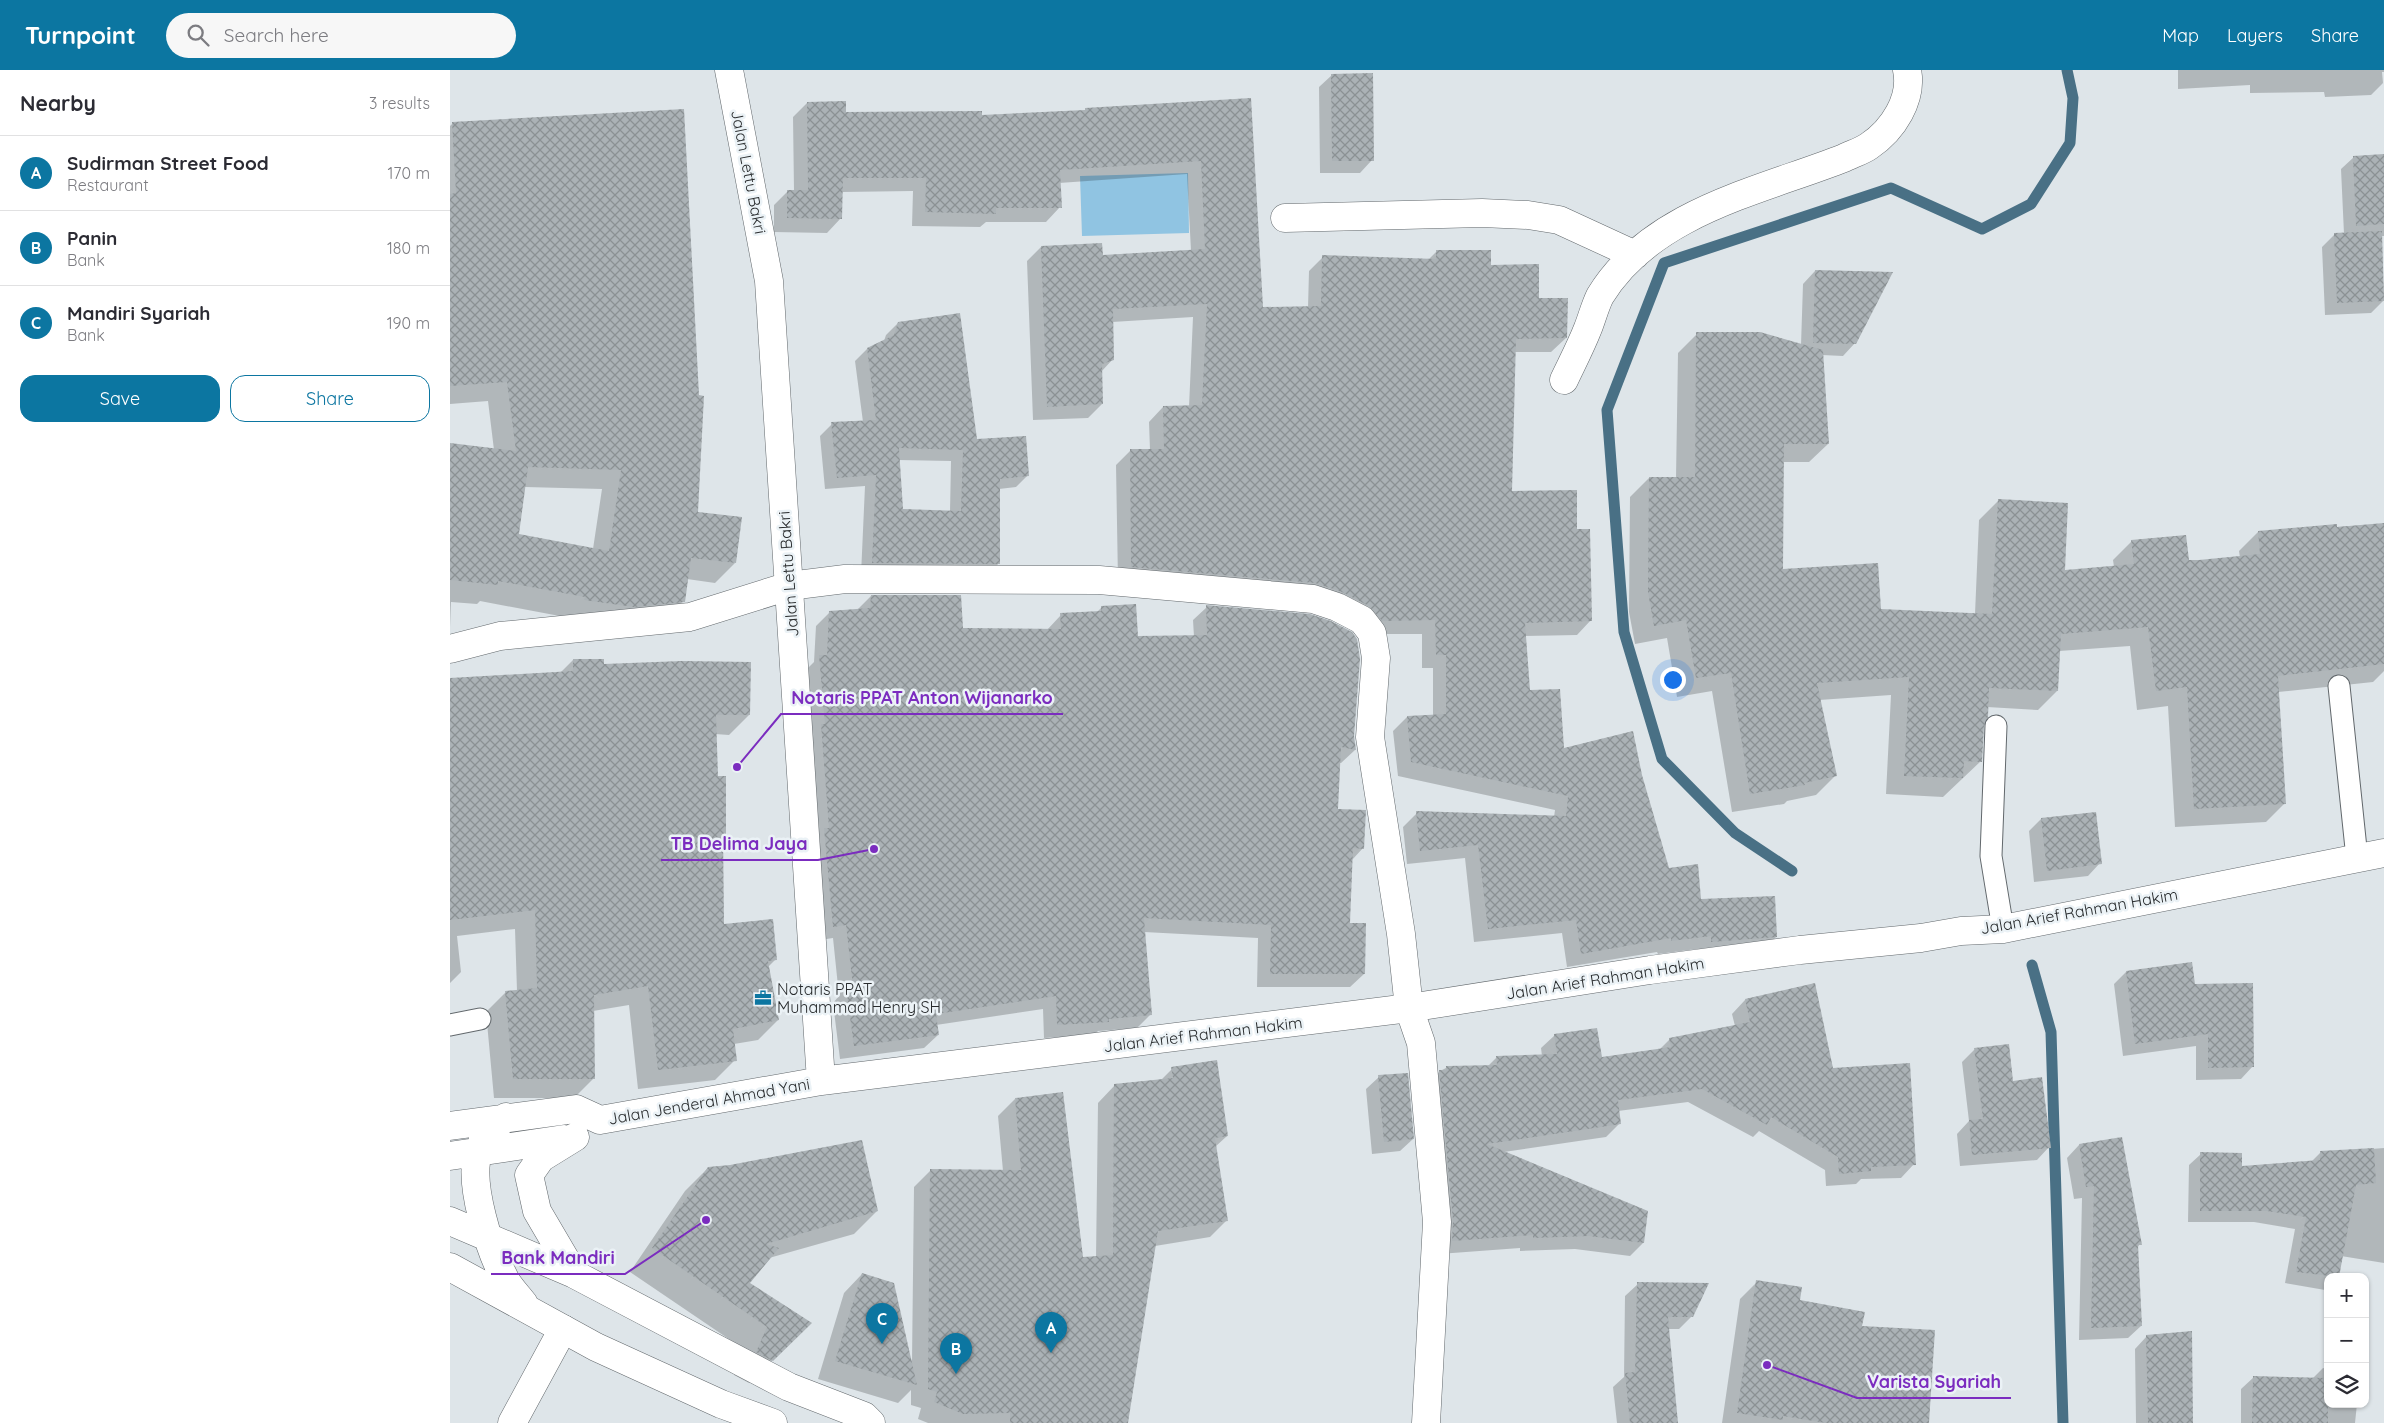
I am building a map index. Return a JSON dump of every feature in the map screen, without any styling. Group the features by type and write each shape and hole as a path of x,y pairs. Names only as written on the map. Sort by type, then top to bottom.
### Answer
{"street":[{"name":"Jalan Lettu Bakri","path":"730,70 769,281 821,1082"},
{"path":"1564,380 1600,298 1614,276 1635,255 1660,234 1687,218 1844,158 1869,146 1894,122 1906,98 1909,80 1906,70"},
{"path":"1285,218 1482,213 1528,215 1559,220 1635,255"},
{"path":"450,649 500,636 690,617 789,586 857,578 1099,580 1313,599 1337,606 1362,620 1372,633 1376,658 1370,736 1401,934 1409,1008 1421,1043 1437,1222 1426,1423"},
{"name":"Jalan Arief Rahman Hakim","path":"821,1082 1409,1008 1781,952 1921,938 1961,931 2002,929 2384,853"},
{"name":"Jalan Jenderal Ahmad Yani","path":"450,1126 576,1109 600,1120 821,1082"},
{"path":"506,1117 486,1134 478,1151 476,1161 478,1198 487,1235 506,1280 526,1307"},
{"path":"574,1274 537,1210 529,1175 541,1158 600,1120"},
{"path":"450,1156 575,1137"},
{"path":"450,1221 487,1235 574,1274 789,1388 864,1416 870,1423"},
{"path":"450,1267 596,1347 721,1404 773,1423"},
{"path":"512,1423 562,1329"}],"lane":[{"path":"2339,686 2356,858"},
{"path":"1996,726 1991,856 2002,929"},
{"path":"450,1024 480,1020"}],"shaded area":[{"path":"1188,173 1189,233 1082,236 1080,176"}],"building":[{"path":"1373,73 1374,161 1332,161 1331,74"},
{"path":"1251,98 1263,307 1321,306 1322,255 1436,259 1436,250 1491,250 1491,265 1539,264 1539,298 1568,298 1567,338 1516,339 1512,491 1577,490 1577,529 1590,529 1592,621 1525,623 1530,690 1560,689 1564,748 1633,731 1642,775 1669,868 1698,864 1701,899 1775,896 1777,937 1711,942 1711,936 1671,941 1671,938 1581,954 1576,920 1488,929 1478,845 1420,851 1416,811 1566,816 1568,796 1411,762 1407,716 1446,714 1446,655 1436,655 1435,620 1382,621 1369,606 1342,592 1315,583 1131,567 1130,449 1164,449 1163,406 1202,405 1207,304 1113,309 1114,360 1102,364 1103,404 1047,407 1041,246 1102,243 1103,255 1205,249 1201,161 1060,170 1062,208 996,208 996,214 925,212 926,178 843,178 842,219 787,218 787,190 808,190 807,102 846,101 846,112 982,111 982,115 1085,110 1085,108"},
{"path":"684,109 699,395 704,396 698,512 742,517 736,563 691,558 685,602 634,607 584,600 585,597 498,581 498,585 450,580 450,443 516,451 507,382 450,386 450,194 456,193 452,122","holes":["528,467 621,470 609,551 519,534"]},
{"path":"2384,154 2384,224 2356,226 2353,156"},
{"path":"2382,231 2384,301 2337,303 2334,233"},
{"path":"1815,270 1893,272 1856,344 1813,343"},
{"path":"960,313 977,439 1026,436 1029,476 1000,479 1000,564 872,563 876,475 837,478 831,422 876,420 867,348 894,335 898,322","holes":["899,448 963,450 961,511 903,509"]},
{"path":"1696,332 1760,332 1823,350 1829,444 1784,444 1783,569 1878,563 1881,609 1992,614 1998,499 2068,503 2065,570 2134,564 2131,540 2186,535 2189,560 2199,560 2260,554 2258,531 2337,524 2337,527 2384,523 2384,664 2278,676 2286,804 2194,809 2187,687 2156,691 2148,627 2061,634 2058,691 1989,688 1988,717 1984,726 1982,762 1964,761 1963,778 1904,776 1909,677 1817,683 1837,776 1804,783 1805,785 1750,794 1731,673 1696,678 1686,620 1654,626 1648,592 1649,477 1695,477"},
{"path":"871,595 961,595 963,628 1061,629 1060,613 1101,611 1101,606 1136,604 1138,636 1207,635 1206,605 1310,614 1331,621 1352,632 1357,639 1360,659 1354,736 1356,750 1341,747 1338,809 1366,810 1364,849 1353,848 1350,923 1366,923 1365,974 1270,974 1271,925 1144,918 1152,1015 1109,1019 1109,1022 1057,1025 1056,996 936,1014 939,1035 854,1046 846,988 853,987 846,925 833,927 824,828 829,828 821,724 825,724 819,655 827,655 829,611 870,608"},
{"path":"573,659 604,659 604,664 682,661 751,662 750,715 716,715 718,776 726,776 726,834 723,834 724,924 773,919 777,960 768,961 779,1020 733,1029 737,1061 658,1070 648,986 594,995 595,1079 513,1079 505,991 537,988 535,910 450,920 450,678 573,671"},
{"path":"2096,812 2102,864 2047,871 2041,818"},
{"path":"2192,962 2195,984 2253,983 2254,1067 2208,1068 2208,1034 2135,1044 2126,971"},
{"path":"1815,983 1833,1068 1910,1063 1916,1165 1871,1167 1871,1171 1839,1174 1838,1157 1771,1117 1767,1125 1702,1089 1618,1100 1621,1124 1487,1144 1648,1211 1644,1243 1589,1236 1533,1238 1533,1235 1452,1241 1453,1221 1439,1070 1446,1070 1446,1066 1497,1065 1496,1056 1557,1054 1554,1034 1597,1028 1602,1057 1671,1047 1669,1038 1750,1022 1745,999"},
{"path":"2009,1044 2013,1081 2042,1077 2051,1148 1972,1155 1969,1120 1983,1119 1974,1048"},
{"path":"1217,1060 1228,1136 1215,1138 1228,1221 1158,1231 1128,1423 1010,1423 1010,1413 963,1414 934,1402 937,1392 928,1389 930,1169 1021,1170 1015,1098 1063,1092 1083,1257 1113,1255 1114,1084 1173,1078 1171,1067"},
{"path":"1408,1073 1414,1139 1384,1142 1378,1075"},
{"path":"2122,1137 2142,1245 2138,1245 2142,1326 2091,1328 2094,1186 2086,1187 2079,1144"},
{"path":"862,1140 878,1211 766,1244 779,1248 750,1283 812,1323 773,1361 756,1352 767,1327 652,1248 708,1167 730,1165"},
{"path":"2374,1148 2376,1183 2356,1185 2340,1273 2324,1273 2324,1275 2296,1272 2306,1217 2267,1211 2200,1211 2200,1152 2242,1153 2242,1166 2320,1160 2320,1151"},
{"path":"862,1273 894,1283 917,1385 835,1361"},
{"path":"1756,1280 1802,1287 1800,1300 1865,1312 1862,1326 1935,1330 1929,1423 1826,1423 1783,1416 1783,1420 1737,1413"},
{"path":"1637,1282 1709,1283 1693,1317 1668,1317 1678,1423 1630,1423 1625,1373 1635,1372"},
{"path":"2192,1331 2193,1423 2148,1423 2146,1335"},
{"path":"2253,1376 2324,1378 2324,1408 2328,1408 2328,1423 2252,1423"}],"waterway":[{"path":"1792,871 1735,833 1662,759 1624,632 1607,410 1664,263 1891,188 1982,229 2031,204 2070,143 2073,98 2067,70"},
{"path":"2032,965 2051,1032 2063,1423"}],"place":[{"name":"Notaris PPAT Anton Wijanarko","path":"737,767"},
{"name":"TB Delima Jaya","path":"874,849"},
{"name":"Notaris PPAT Muhammad Henry SH","path":"763,998"},
{"name":"Bank Mandiri","path":"706,1220"},
{"name":"Mandiri Syariah","path":"882,1344"},
{"name":"Sudirman Street Food","path":"1051,1353"},
{"name":"Varista Syariah","path":"1767,1365"},
{"name":"Panin","path":"956,1374"}]}
